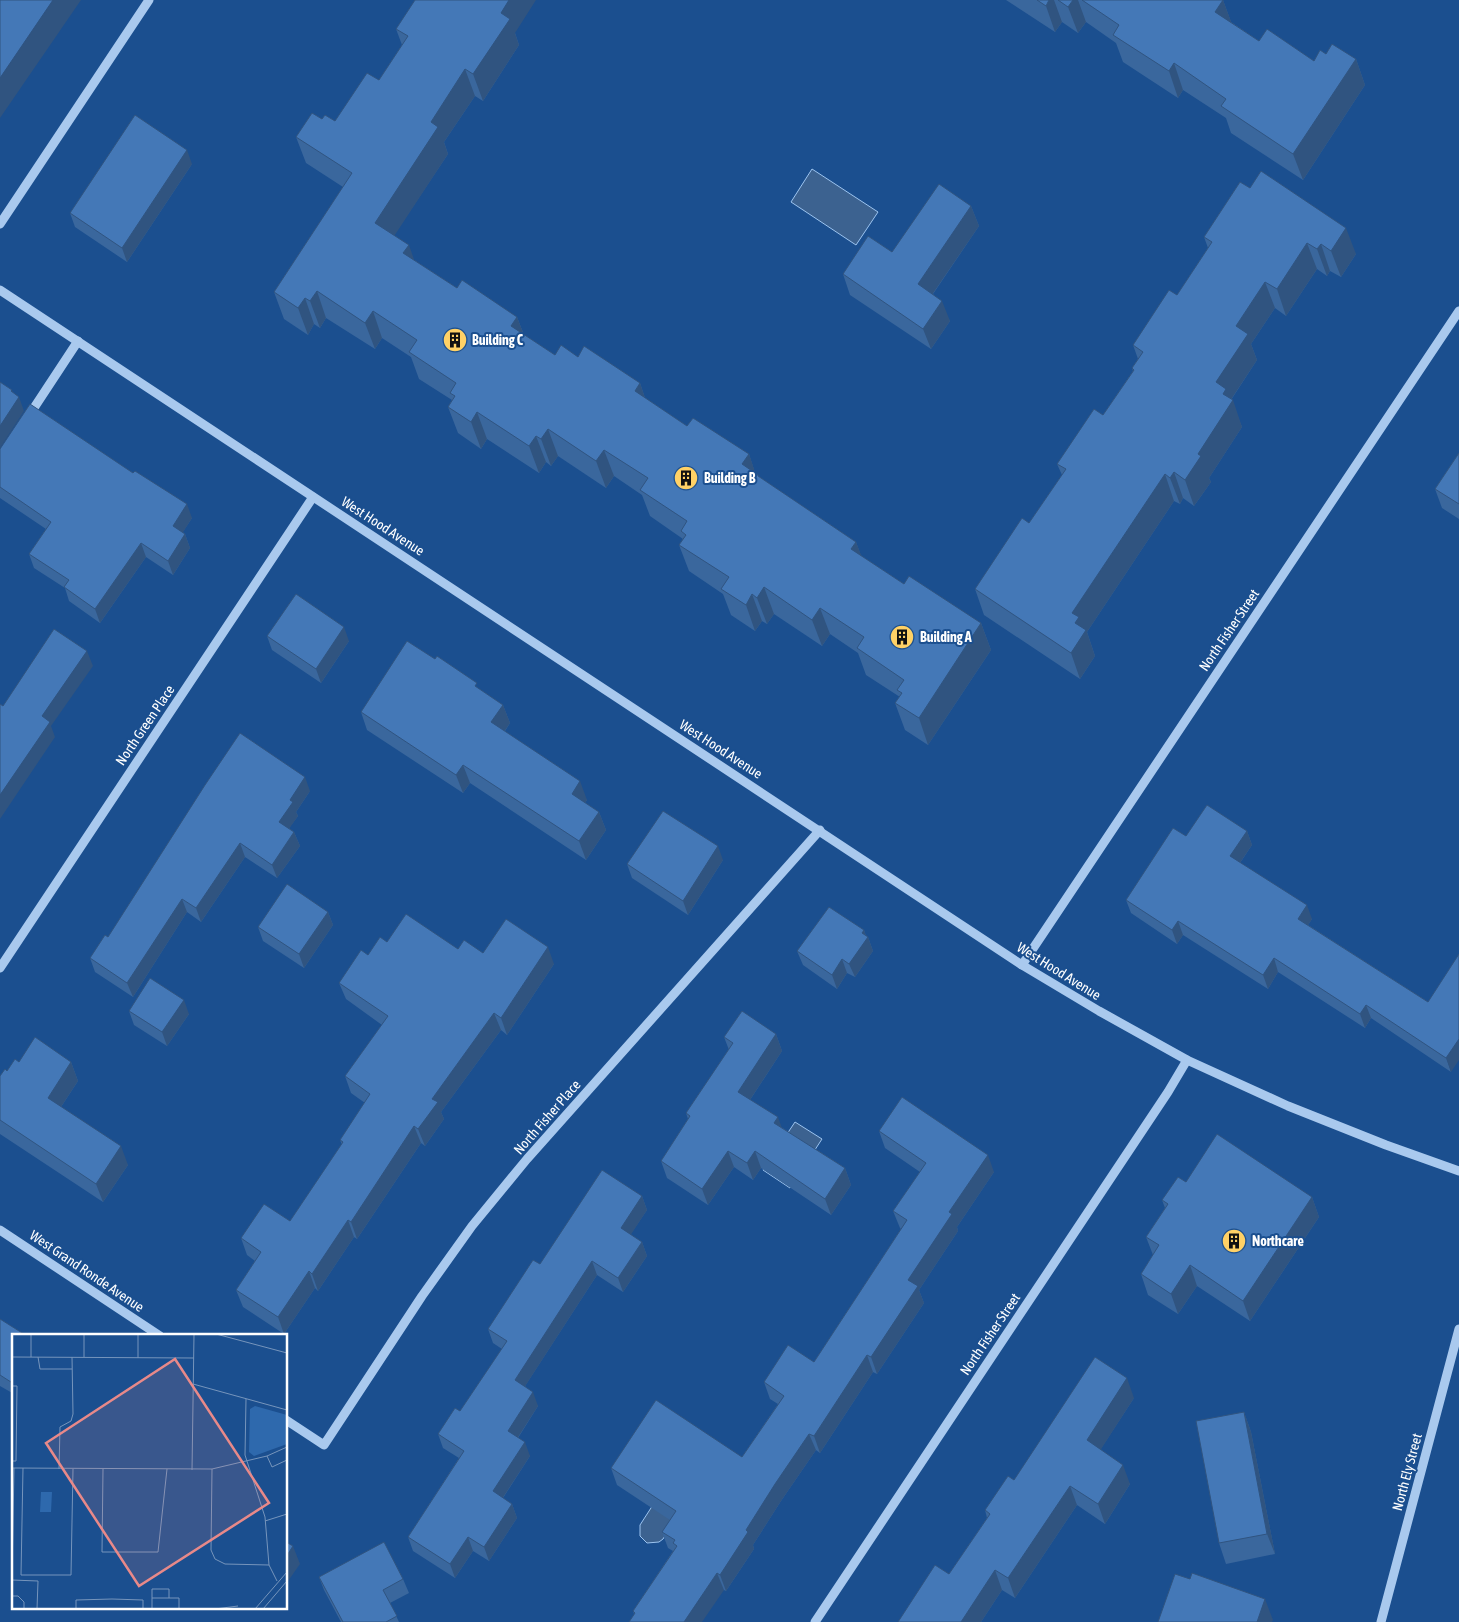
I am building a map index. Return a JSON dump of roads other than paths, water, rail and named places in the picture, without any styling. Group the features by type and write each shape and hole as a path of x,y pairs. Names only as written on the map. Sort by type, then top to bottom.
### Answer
{"street":[{"path":"0,224 149,0"},
{"name":"West Hood Avenue","path":"0,290 1022,965 1187,1060 1288,1106 1386,1145 1459,1171"},
{"name":"North Fisher Street","path":"1022,965 1459,310"},
{"path":"21,427 78,341"},
{"name":"North Green Place","path":"0,968 313,497"},
{"name":"North Fisher Place","path":"288,1421 324,1445 422,1296 472,1226 527,1159 820,830"},
{"name":"North Fisher Street","path":"815,1622 1168,1092 1187,1060"},
{"name":"West Grand Ronde Avenue","path":"0,1230 157,1334"},
{"name":"North Ely Street","path":"1381,1622 1459,1329"}],"water":[{"path":"812,169 878,212 856,245 791,202"},
{"path":"795,1122 822,1139 790,1188 763,1170"},
{"path":"660,1494 682,1510 663,1539 659,1542 647,1543 640,1536 640,1525"}],"place":[{"name":"Building C","path":"455,340"},
{"name":"Building B","path":"686,478"},
{"name":"Building A","path":"902,637"},
{"name":"Northcare","path":"1234,1241"}]}
